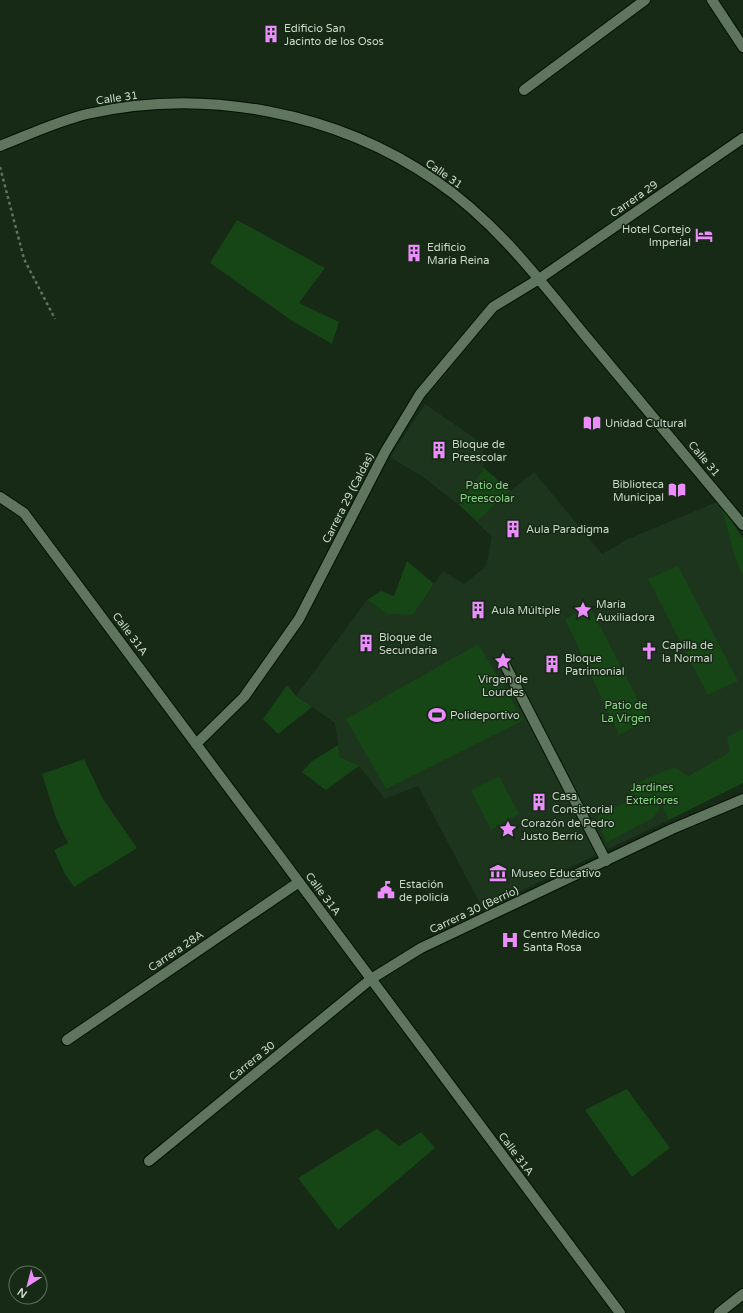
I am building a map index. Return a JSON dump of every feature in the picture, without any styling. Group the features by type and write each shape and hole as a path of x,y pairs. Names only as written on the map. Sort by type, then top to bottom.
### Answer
{"street":[{"path":"524,90 645,0"},
{"path":"712,0 743,47"},
{"name":"Calle 31","path":"0,146 85,115 121,108 168,104 239,106 308,120 375,145 436,181 491,226 538,279 743,525"},
{"name":"Carrera 29","path":"538,279 743,138"},
{"name":"Carrera 29 (Caldas)","path":"196,744 244,697 299,619 385,452 420,394 493,308 538,279"},
{"name":"Calle 31A","path":"0,497 24,513 620,1313"},
{"path":"503,661 606,861"},
{"name":"Carrera 30 (Berrío)","path":"371,979 421,948 672,829 743,799"},
{"name":"Carrera 28A","path":"67,1040 299,882"},
{"name":"Carrera 30","path":"149,1161 371,979"},
{"path":"719,1313 743,1294"}],"path":[{"path":"0,166 24,259 55,319"}],"shaded area":[{"path":"425,404 483,444 484,468 510,491 534,472 602,554 628,539 719,501 726,522 743,550 743,767 663,805 669,820 483,909 418,786 385,799 359,766 340,757 335,723 296,696 367,600 387,614 413,615 443,571 464,584 486,566 492,537 459,505 423,477 390,457"}],"green space":[{"path":"237,220 325,268 299,303 339,322 332,344 292,321 210,263"},
{"name":"Patio de Preescolar","path":"484,468 510,491 477,521 459,505"},
{"path":"719,501 743,539 743,576 735,558"},
{"path":"407,561 434,584 413,615 387,614 367,600 381,591 394,596"},
{"path":"678,566 738,681 708,695 648,579"},
{"name":"Patio de La Virgen","path":"590,607 648,719 619,735 565,619"},
{"name":"Polideportivo","path":"478,644 524,720 386,789 346,719"},
{"path":"287,685 296,696 312,707 278,734 263,719"},
{"name":"Jardines Exteriores","path":"743,729 743,783 669,820 662,805 653,818 606,843 597,816 636,797 629,786 674,767 689,776 730,752 727,737"},
{"path":"338,745 340,757 359,766 326,790 302,772 312,761"},
{"path":"84,759 103,799 137,848 74,887 65,874 54,850 68,843 56,818 42,774"},
{"path":"499,776 519,814 491,830 471,790"},
{"path":"627,1089 670,1148 632,1177 585,1110"},
{"path":"377,1129 399,1146 421,1132 435,1148 338,1230 298,1178"}],"place":[{"name":"Edificio San Jacinto de los Osos","path":"271,34"},
{"name":"Hotel Cortejo Imperial","path":"704,235"},
{"name":"Edificio María Reina","path":"414,253"},
{"name":"Unidad Cultural","path":"592,423"},
{"name":"Bloque de Preescolar","path":"439,450"},
{"name":"Biblioteca Municipal","path":"677,490"},
{"name":"Aula Paradigma","path":"513,529"},
{"name":"Aula Múltiple","path":"478,610"},
{"name":"María Auxiliadora","path":"583,610"},
{"name":"Bloque de Secundaria","path":"366,643"},
{"name":"Capilla de la Normal","path":"649,651"},
{"name":"Virgen de Lourdes","path":"503,661"},
{"name":"Bloque Patrimonial","path":"552,664"},
{"name":"Polideportivo","path":"437,715"},
{"name":"Casa Consistorial","path":"539,802"},
{"name":"Corazón de Pedro Justo Berrío","path":"508,829"},
{"name":"Museo Educativo","path":"498,873"},
{"name":"Estación de policía","path":"386,890"},
{"name":"Centro Médico Santa Rosa","path":"510,940"}]}
